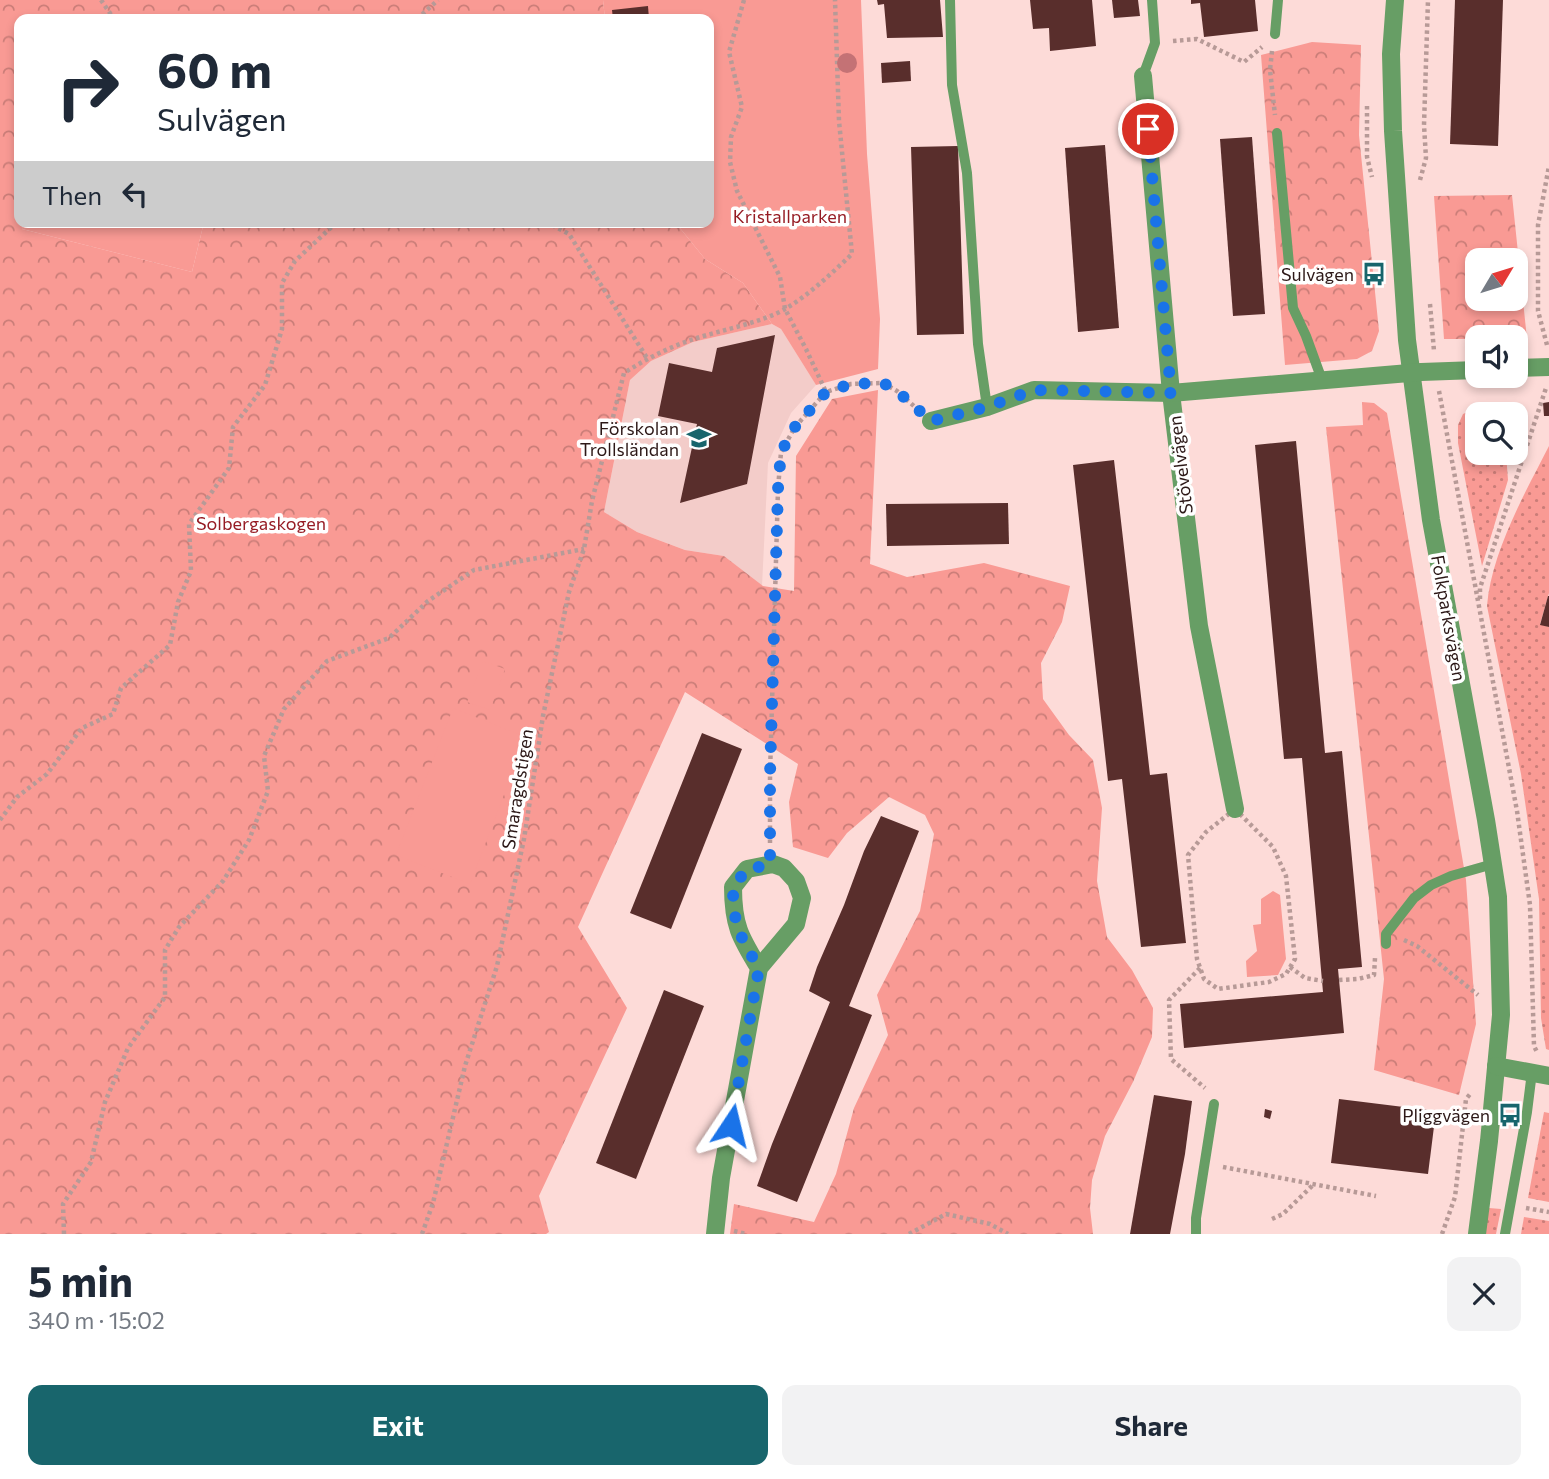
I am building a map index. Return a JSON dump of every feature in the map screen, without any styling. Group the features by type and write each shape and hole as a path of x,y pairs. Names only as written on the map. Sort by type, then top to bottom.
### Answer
{"street":[{"name":"Folkparksvägen","path":"1395,0 1391,54 1393,131 1406,340 1431,520 1498,897 1501,1015 1477,1234"},
{"name":"Stövelvägen","path":"1143,76 1171,393 1199,626 1235,809"},
{"path":"1528,368 1549,367"},
{"path":"931,421 987,407 1034,390 1171,393 1465,371"},
{"path":"715,1234 721,1178 759,968 796,924 802,898 796,881 784,868 770,865 747,869 733,887 736,923 759,968"},
{"path":"1496,1066 1540,1074"}],"lane":[{"path":"950,0 953,85 967,173 978,344 987,407"},
{"path":"1143,76 1155,43 1152,0"},
{"path":"1275,34 1278,0"},
{"path":"1277,133 1293,307 1322,380"},
{"path":"1386,944 1386,933 1414,898 1431,885 1451,876 1493,864"},
{"path":"1505,1234 1527,1112 1540,1074"},
{"path":"1196,1234 1196,1218 1214,1104"}],"path":[{"path":"423,14 438,0"},
{"path":"744,0 729,52 743,107 731,137 730,162 737,191 780,277 785,309 826,392"},
{"name":"Smaragdstigen","path":"422,1234 433,1203 465,1066 497,967 524,839 543,716 569,592 584,549 592,501 624,373 647,358 692,339 785,309 852,254 839,121 835,0"},
{"path":"1426,158 1424,125 1428,0"},
{"path":"1155,43 1197,39 1244,62 1255,54"},
{"path":"1270,60 1277,133"},
{"path":"1367,157 1372,180"},
{"path":"1549,166 1538,225 1538,311 1549,353"},
{"path":"0,820 16,797 47,774 82,728 113,714 121,688 170,645 178,603 191,571 189,524 229,468 233,427 265,385 282,329 282,283 295,261 331,228"},
{"path":"558,228 569,234 647,358"},
{"path":"1435,372 1517,811 1530,905 1534,1046"},
{"path":"1480,611 1480,587 1549,379"},
{"path":"770,865 770,761 781,452 795,427 826,392 851,384 883,383 897,391 931,421"},
{"path":"64,1234 64,1204 91,1162 109,1091 128,1048 165,997 165,950 178,926 223,881 249,840 268,791 264,756 284,709 327,661 389,638 428,601 474,570 584,549"},
{"path":"1235,809 1273,847 1286,876 1295,959 1290,967 1286,975 1269,982 1218,989 1204,979 1200,968 1188,855 1206,832 1235,809"},
{"path":"1339,980 1374,975 1375,950 1398,938 1417,946 1481,998 1481,986"},
{"path":"1290,967 1305,978 1322,981"},
{"path":"1200,968 1169,1000 1171,1059 1207,1090 1214,1104"},
{"path":"1442,1234 1455,1197 1466,1099 1476,1086"},
{"path":"1205,1164 1376,1196"},
{"path":"1272,1219 1283,1214 1314,1184"},
{"path":"909,1234 946,1214 990,1224 1009,1234"}],"shaded area":[{"name":"Förskolan Trollsländan","path":"772,324 781,329 816,385 791,413 768,463 762,586 724,556 685,550 637,532 604,512 630,380 651,361 693,342"}],"green space":[{"name":"Solbergaskogen","path":"0,0 603,0 604,14 14,14 14,228 192,272 203,228 680,228 705,259 743,283 772,324 693,342 651,361 630,380 604,512 637,532 685,550 724,556 763,586 794,591 796,456 832,399 878,390 870,564 907,577 984,563 1070,586 1062,622 1041,663 1043,699 1069,735 1093,760 1102,808 1097,881 1107,937 1132,970 1153,1008 1152,1037 1133,1082 1105,1136 1092,1180 1090,1208 1093,1234 730,1234 734,1204 814,1222 836,1174 854,1108 888,1035 877,995 920,911 934,834 925,815 889,797 847,833 828,858 793,847 789,802 798,764 685,692 578,927 627,1008 539,1196 549,1232 0,1234"},
{"name":"Kristallparken","path":"603,0 861,0 867,154 880,319 878,369 816,385 781,329 772,324 743,283 705,259 680,228 714,228 714,14 604,14"},
{"path":"1312,42 1361,45 1359,135 1379,331 1372,351 1357,359 1285,365 1261,55"},
{"path":"1512,195 1518,248 1465,248 1465,312 1524,312 1526,325 1465,325 1465,339 1444,339 1434,196"},
{"path":"22,228 203,228 192,272"},
{"path":"1362,402 1374,403 1387,413 1466,880 1476,1024 1459,1095 1374,1070 1384,979 1326,427 1363,425"},
{"path":"1465,413 1465,465 1507,465 1508,480 1482,566 1458,443 1458,425"},
{"path":"1549,446 1549,593 1540,624 1549,627 1549,1050 1546,1049 1541,1018 1539,899 1521,774 1487,606 1502,544"},
{"path":"483,661 505,669 490,710 467,702"},
{"path":"453,708 526,737 470,884 396,855"},
{"path":"1273,891 1280,895 1286,959 1278,975 1247,977 1246,961 1257,951 1253,925 1261,924 1261,899"},
{"path":"1544,1112 1549,1113 1549,1202 1528,1198"},
{"path":"1489,1208 1501,1209 1496,1234 1484,1234"},
{"path":"1524,1217 1549,1221 1549,1234 1521,1234"}],"building":[{"path":"877,0 940,0 943,37 887,38 884,4 878,5"},
{"path":"1030,0 1092,0 1096,46 1050,51 1049,28 1033,29"},
{"path":"1112,0 1138,0 1140,16 1114,18"},
{"path":"1191,0 1255,0 1258,31 1204,37 1200,3 1191,4"},
{"path":"1455,0 1503,0 1498,146 1450,144"},
{"path":"648,6 649,14 612,14 612,10"},
{"path":"910,61 911,81 882,83 881,63"},
{"path":"1252,137 1265,314 1233,316 1220,139"},
{"path":"1105,145 1119,328 1078,332 1065,148"},
{"path":"958,146 964,334 917,335 911,147"},
{"path":"775,335 747,484 680,503 697,424 658,416 669,363 712,372 717,348"},
{"path":"1549,402 1549,416 1544,416 1543,403"},
{"path":"1296,441 1325,753 1342,751 1362,967 1338,969 1344,1033 1184,1048 1180,1004 1323,992 1302,758 1284,759 1255,445"},
{"path":"1114,460 1150,775 1167,773 1186,943 1141,947 1122,779 1108,781 1073,465"},
{"path":"1008,503 1009,544 887,546 886,504"},
{"path":"1549,596 1549,627 1540,625"},
{"path":"702,733 742,749 671,929 630,913"},
{"path":"881,816 919,831 849,1006 872,1015 797,1202 757,1186 830,1002 809,991 817,967"},
{"path":"664,990 704,1006 636,1179 596,1163"},
{"path":"1154,1095 1192,1101 1185,1154 1170,1234 1130,1234"},
{"path":"1339,1099 1436,1111 1428,1174 1331,1163"},
{"path":"1265,1109 1272,1111 1270,1119 1264,1117"}],"place":[{"name":"Sulvägen","path":"1374,274"},
{"name":"Förskolan Trollsländan","path":"699,438"},
{"name":"Pliggvägen","path":"1510,1115"}],"route":[{"path":"731,1125 759,968 736,923 733,887 747,869 770,865 770,775 781,452 795,427 826,392 851,384 883,383 897,391 931,421 987,407 1034,390 1171,393 1148,129"}]}
